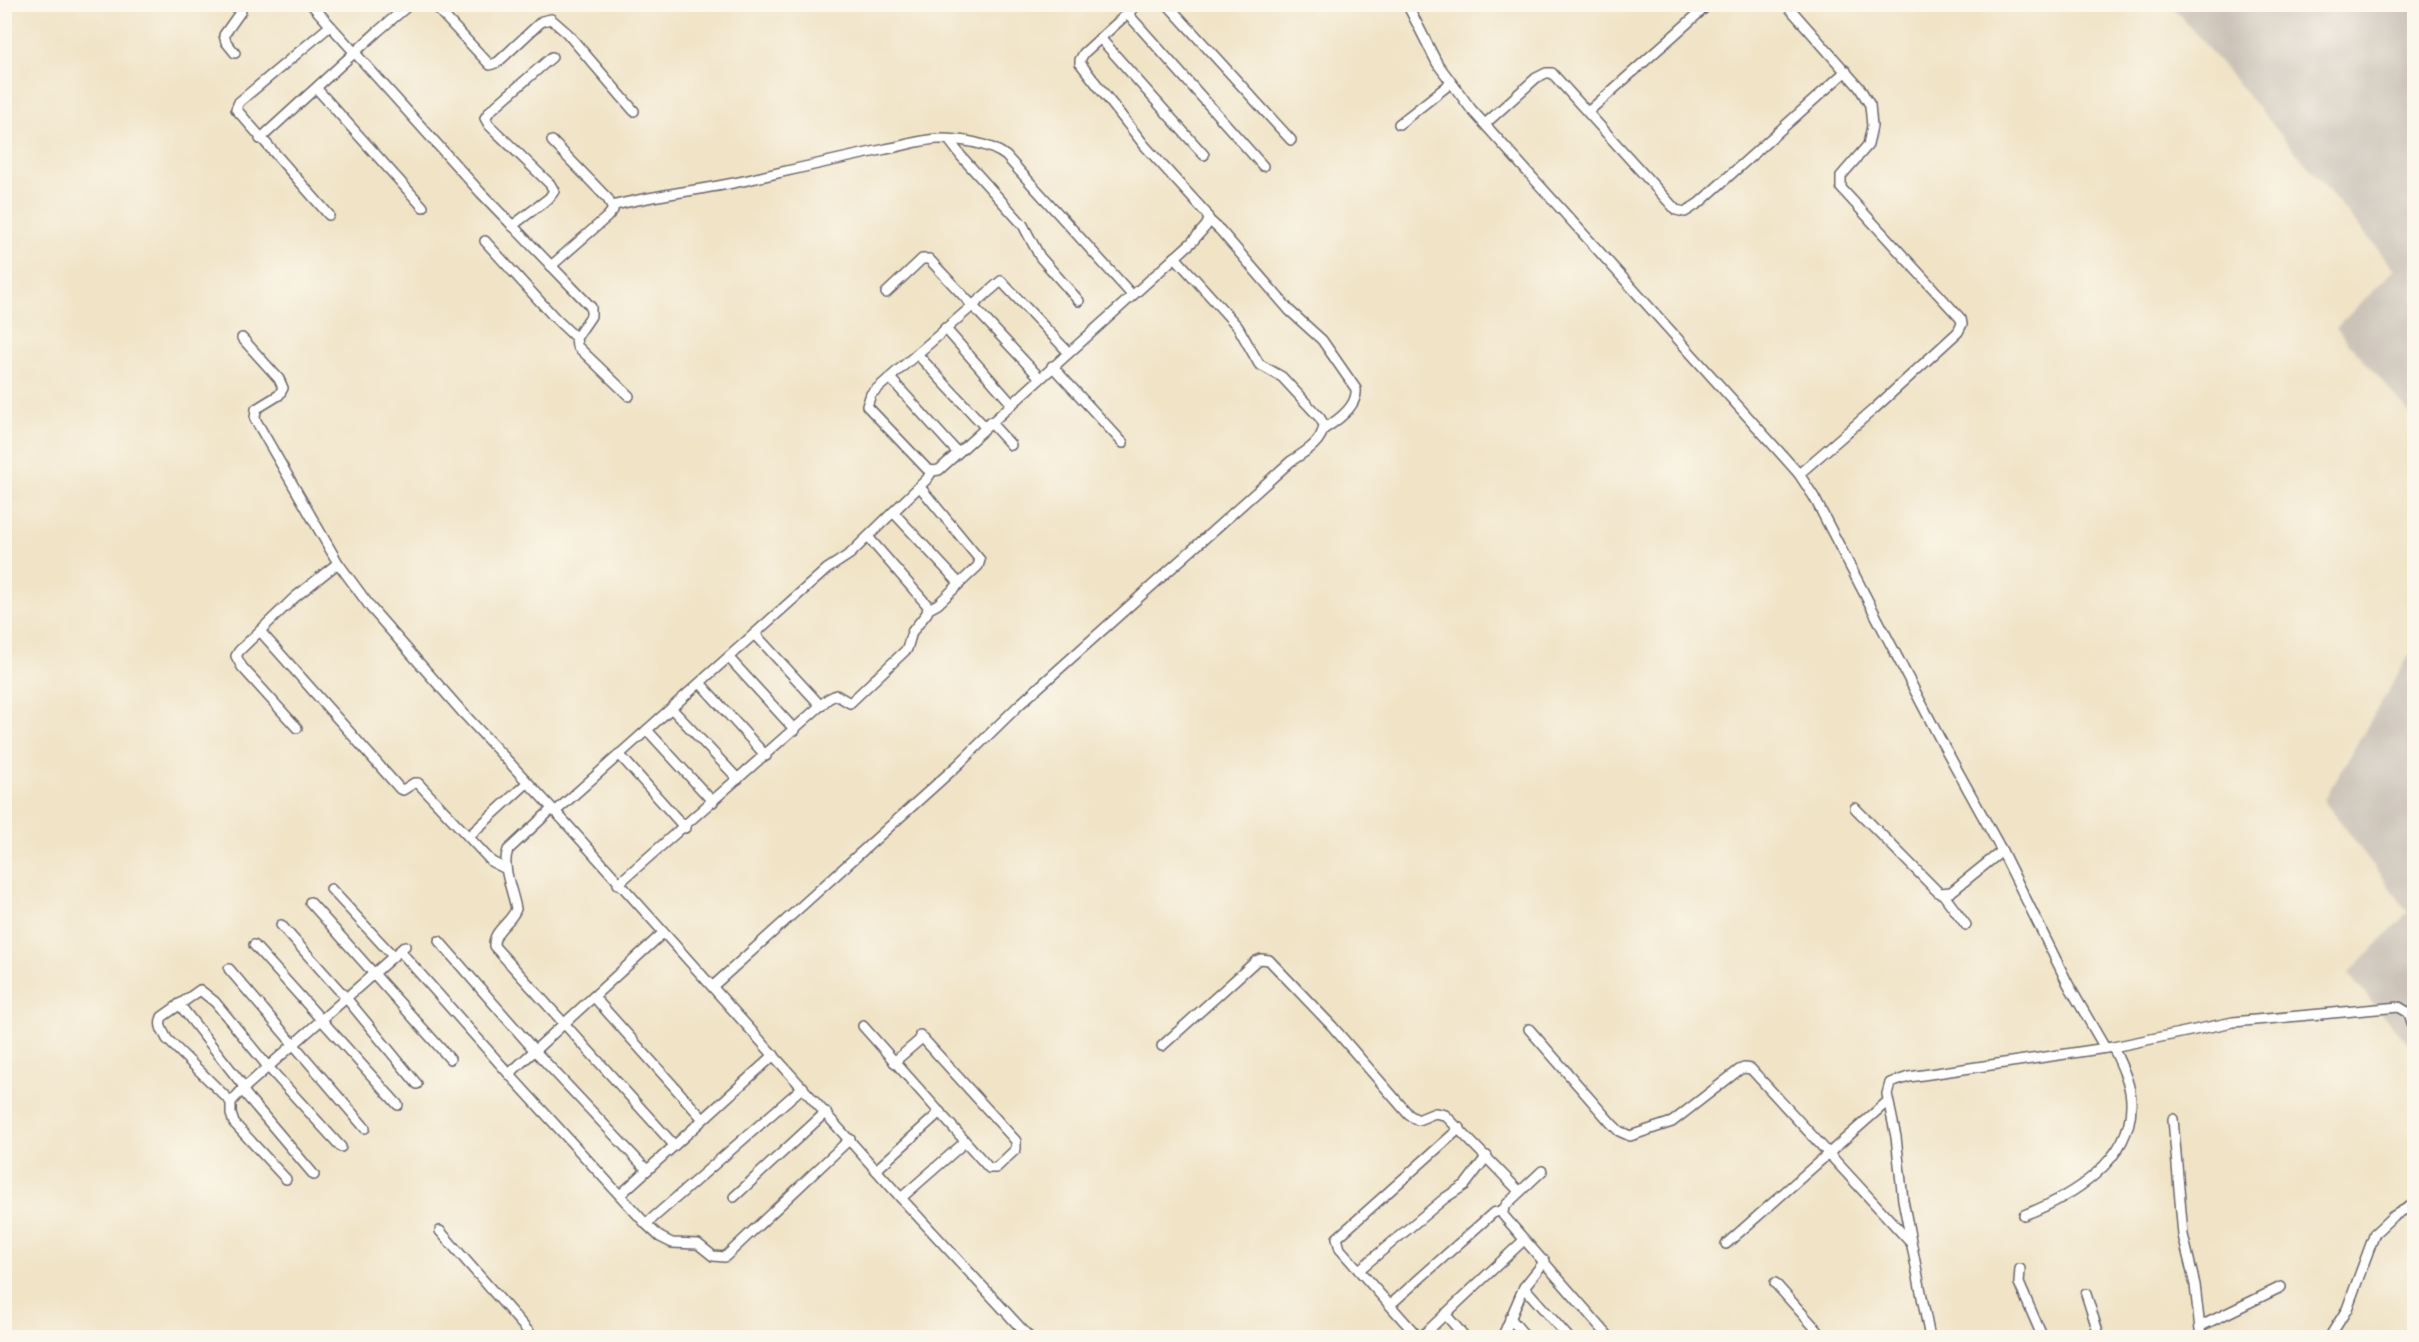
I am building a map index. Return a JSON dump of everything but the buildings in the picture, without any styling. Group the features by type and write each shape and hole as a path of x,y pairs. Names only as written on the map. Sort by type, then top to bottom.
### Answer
{"street":[{"path":"235,53 223,37 241,11 240,4"},
{"path":"310,4 512,226 591,307 591,316 576,338"},
{"path":"433,4 490,65 498,62 542,21 550,19 567,33 634,111"},
{"path":"713,986 960,763 1120,614 1291,461 1309,451 1324,429 1352,405 1356,396 1356,389 1318,335 1297,318 1209,220 1204,210 1145,146 1082,67 1081,57 1138,4"},
{"path":"1167,4 1292,140"},
{"path":"1407,4 1429,49 1451,83 1485,124 1799,474 1835,534 1935,729 2002,851 2068,984 2124,1073 2132,1103 2125,1139 2114,1156 2084,1182 2059,1199 2024,1215"},
{"path":"1589,111 1709,4"},
{"path":"1786,4 1846,71 1868,100 1872,114 1869,145 1841,176 1840,188 1961,319 1962,324 1958,332 1882,402 1799,474"},
{"path":"260,140 409,5"},
{"path":"1128,14 1263,166"},
{"path":"329,215 238,114 236,105 330,26"},
{"path":"1100,38 1204,155"},
{"path":"512,226 549,198 554,191 550,184 489,125 485,118 490,111 552,57"},
{"path":"1485,124 1536,78 1546,73 1557,76 1676,210 1685,212 1700,203 1846,71"},
{"path":"1399,124 1451,83"},
{"path":"317,89 423,207"},
{"path":"612,206 739,182 920,141 949,140 990,147 1006,156 1132,295"},
{"path":"949,140 1018,219 1026,229 1040,257 1079,301"},
{"path":"551,266 607,218 613,210 612,206 552,141"},
{"path":"1068,352 1004,282 997,283 871,394 867,406 927,469 939,470 987,424 1175,257 1199,234 1209,220"},
{"path":"485,241 576,338 577,346 629,396"},
{"path":"1175,257 1238,327 1256,360 1287,382 1320,418 1324,429"},
{"path":"886,293 925,258 931,260 1040,378"},
{"path":"945,328 1011,403"},
{"path":"243,338 279,379 283,388 279,395 256,409 255,420 338,563 371,608 618,884 713,986 901,1198 1030,1338"},
{"path":"917,354 1011,445"},
{"path":"1052,366 1123,443"},
{"path":"890,378 957,452"},
{"path":"674,1145 494,946 495,936 512,918 516,909 506,869 505,861 508,850 672,709 827,569 868,537 920,487 932,471"},
{"path":"618,884 685,828 821,706 836,695 850,703 907,649 914,629 929,609 938,604 978,566 980,557 920,487"},
{"path":"893,512 959,583"},
{"path":"868,537 929,609"},
{"path":"297,728 237,659 239,651 294,598 338,563"},
{"path":"260,631 398,787 403,790 418,783 492,862 506,869"},
{"path":"755,634 821,706"},
{"path":"729,658 795,730"},
{"path":"700,684 766,756"},
{"path":"672,709 738,779"},
{"path":"646,730 713,802"},
{"path":"619,754 685,828"},
{"path":"469,836 527,783"},
{"path":"1855,808 1933,887 1943,894 1966,925"},
{"path":"1943,894 1951,892 2002,851"},
{"path":"331,889 399,951 646,1224 667,1241 677,1244 698,1244 713,1256 725,1257 850,1139"},
{"path":"310,902 450,1059"},
{"path":"281,925 347,999 417,1084"},
{"path":"509,1074 663,933"},
{"path":"439,941 535,1051 647,1170"},
{"path":"254,945 398,1105"},
{"path":"285,1179 234,1123 231,1102 399,951"},
{"path":"1162,1047 1256,961 1269,960 1332,1026 1412,1117 1418,1120 1435,1113 1442,1113 1460,1128 1519,1191"},
{"path":"229,969 365,1128"},
{"path":"231,1102 167,1039 161,1029 162,1017 194,993 204,991 269,1068 341,1147"},
{"path":"594,997 703,1119"},
{"path":"179,1004 314,1175"},
{"path":"1929,1338 1902,1200 1896,1137 1888,1101 1887,1089 1890,1083 1909,1077 2109,1047 2233,1022 2390,1006 2404,1009 2409,1013 2415,1029"},
{"path":"863,1026 894,1062 940,1112 965,1142 991,1168 996,1168 1016,1149 1017,1145 921,1036 894,1062"},
{"path":"1529,1029 1611,1124 1627,1136 1635,1136 1676,1120 1739,1070 1747,1068 1911,1244"},
{"path":"620,1195 774,1055"},
{"path":"646,1224 803,1087"},
{"path":"1726,1244 1888,1101"},
{"path":"734,1197 826,1112"},
{"path":"876,1170 940,1112"},
{"path":"2173,1119 2183,1235 2193,1273 2201,1338"},
{"path":"1460,1128 1339,1235 1337,1245 1419,1338 1524,1240"},
{"path":"901,1198 965,1142"},
{"path":"1359,1270 1445,1198 1465,1185 1487,1156"},
{"path":"1390,1305 1493,1213 1503,1210 1519,1191 1542,1171"},
{"path":"2329,1338 2347,1309 2375,1233 2392,1217 2415,1204"},
{"path":"1503,1210 1507,1222 1545,1261 1610,1338"},
{"path":"440,1231 534,1338"},
{"path":"1502,1338 1524,1287 1545,1261"},
{"path":"2020,1269 2019,1283 2043,1338"},
{"path":"1774,1283 1824,1338"},
{"path":"1524,1287 1569,1338"},
{"path":"2201,1326 2281,1287"},
{"path":"2086,1293 2100,1338"},
{"path":"1445,1314 1467,1338"},
{"path":"1510,1318 1527,1338"}],"shaded area":[{"path":"2171,5 2414,5 2414,418 2336,328 2395,269"},
{"path":"2414,647 2414,1051 2348,974 2408,912 2324,800"}]}
